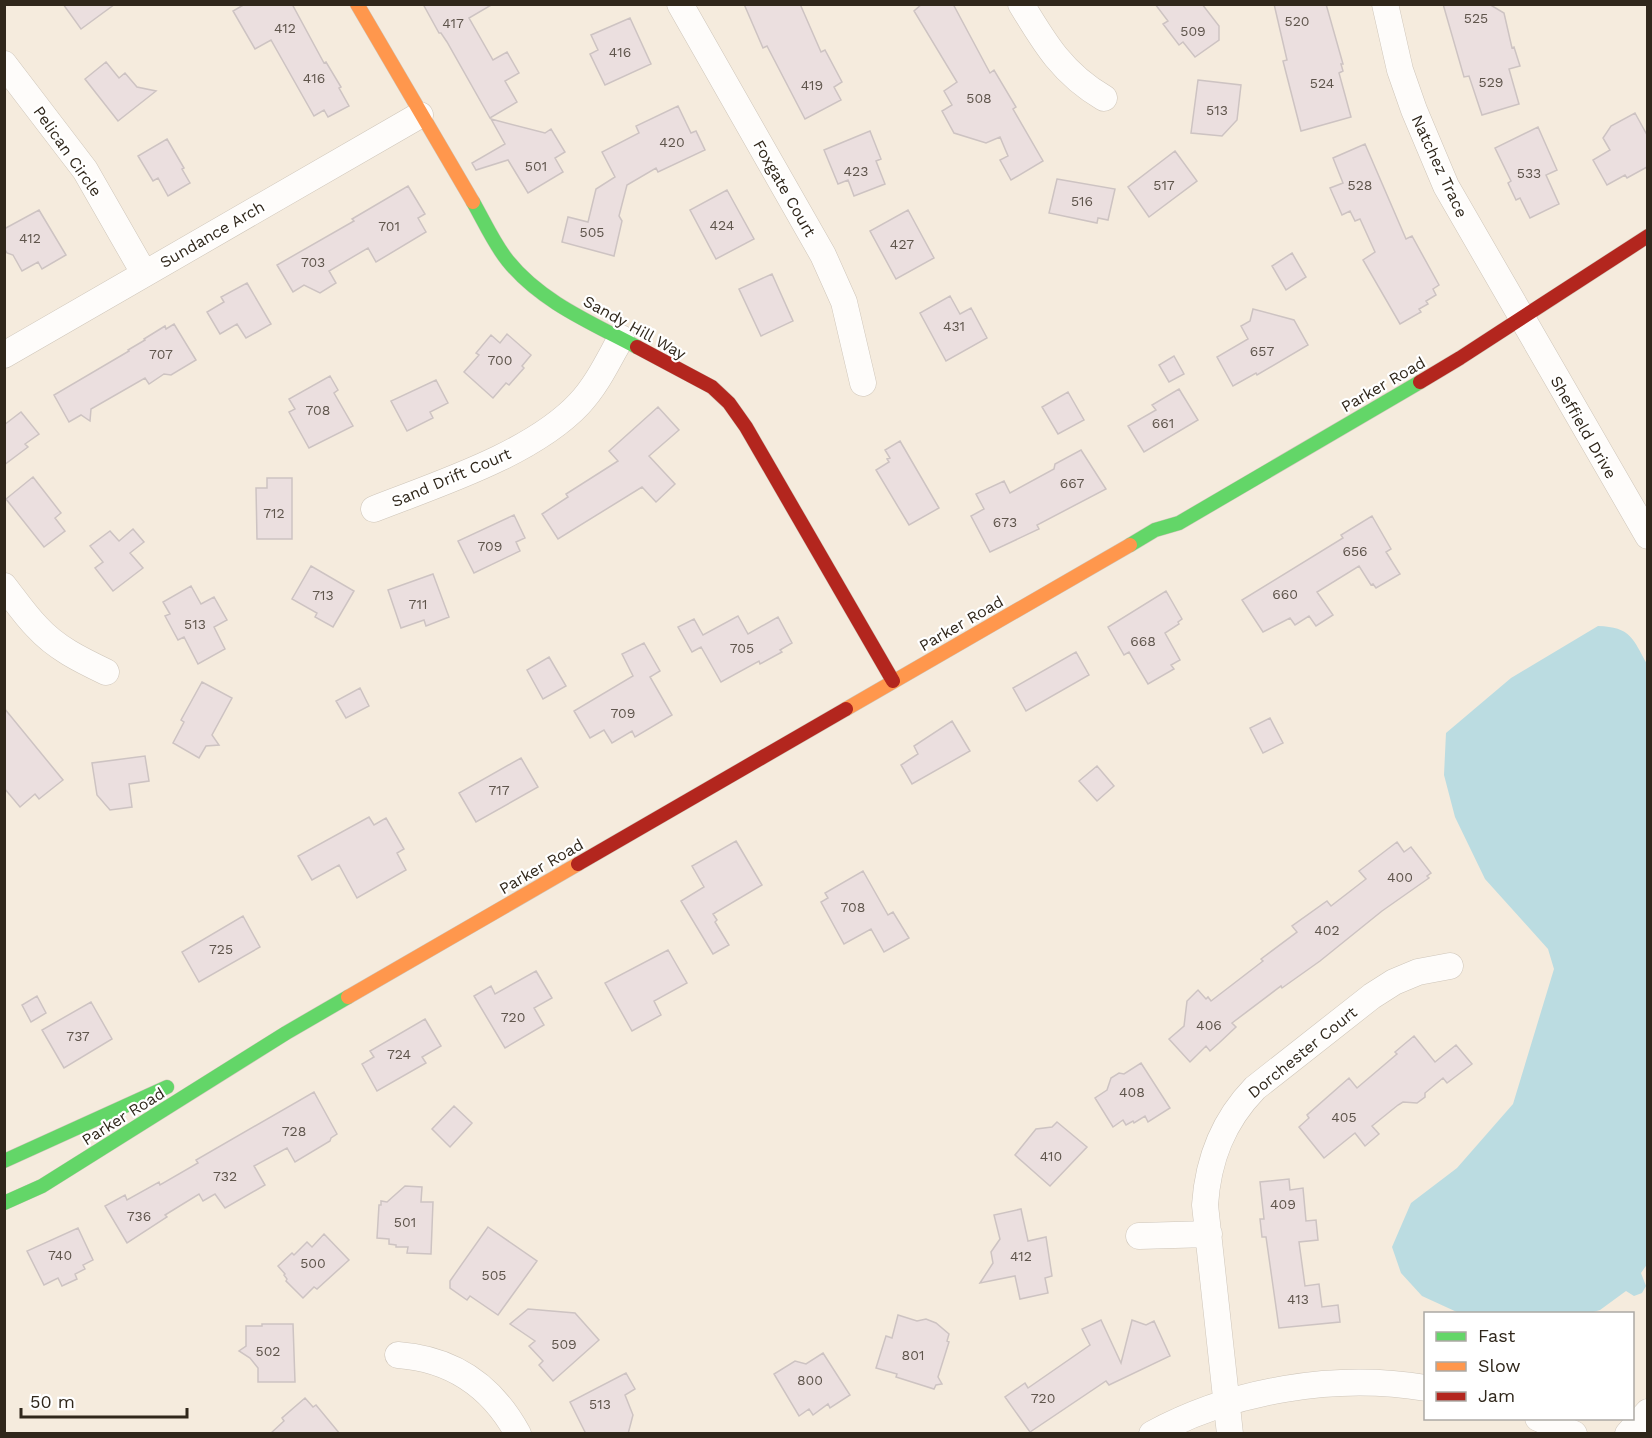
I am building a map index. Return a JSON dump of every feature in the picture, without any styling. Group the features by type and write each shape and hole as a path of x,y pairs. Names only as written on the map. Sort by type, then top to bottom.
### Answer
{"street":[{"name":"Sandy Hill Way","path":"357,4 507,260 523,279 559,305 711,387 729,403 746,427 893,681"},
{"name":"Foxgate Court","path":"680,4 823,255 844,302 863,383"},
{"path":"1021,4 1044,43 1064,69 1104,98"},
{"name":"Natchez Trace","path":"1385,4 1401,70 1421,130 1446,186 1521,318"},
{"name":"Pelican Circle","path":"4,64 85,170 144,273"},
{"name":"Sundance Arch","path":"4,355 420,115"},
{"name":"Parker Road","path":"4,1203 42,1186 286,1033 1155,530 1179,523 1460,358 1647,236"},
{"name":"Sheffield Drive","path":"1521,318 1647,536"},
{"name":"Sand Drift Court","path":"374,509 465,474 511,452 551,429 588,395 621,338"},
{"path":"4,586 38,628 51,639 75,657 106,672"},
{"name":"Dorchester Court","path":"1230,1434 1205,1204 1207,1179 1216,1145 1241,1102 1255,1088 1372,996 1394,982 1418,972 1450,966"},
{"name":"Parker Road","path":"4,1161 286,1033"},
{"path":"1139,1236 1209,1234"},
{"path":"398,1355 435,1362 476,1382 501,1407 518,1434"},
{"path":"1152,1434 1189,1416 1264,1394 1337,1384 1381,1384 1424,1388"},
{"path":"1628,1434 1647,1412"},
{"path":"1540,1420 1574,1434"}],"water":[{"path":"1598,626 1618,629 1630,636 1647,664 1648,1263 1641,1273 1646,1286 1642,1293 1634,1296 1626,1291 1600,1310 1593,1312 1457,1312 1422,1296 1401,1273 1392,1247 1411,1203 1457,1168 1513,1104 1554,969 1548,949 1485,879 1455,817 1444,775 1446,733 1511,678"}],"building":[{"path":"63,4 115,4 81,29"},
{"path":"245,4 292,4 324,63 326,62 341,87 339,88 349,106 328,117 324,110 314,116 271,40 255,49 233,11"},
{"path":"423,4 493,4 469,18 493,60 507,52 519,73 505,81 517,102 490,118"},
{"path":"744,4 800,4 821,52 825,50 842,82 834,87 841,100 805,119 767,46 763,48"},
{"path":"922,4 953,4 990,73 994,70 1016,107 1013,109 1043,161 1011,180 1000,160 1008,156 1000,137 986,143 954,133 942,111 952,105 944,91 957,82 914,11"},
{"path":"1155,4 1202,4 1219,26 1219,40 1195,57 1183,42 1179,45 1163,24 1168,21"},
{"path":"1274,4 1326,4 1343,64 1341,64 1343,71 1339,73 1351,117 1301,131 1283,61 1287,60"},
{"path":"1443,4 1489,4 1504,13 1512,48 1514,47 1520,66 1509,69 1519,104 1482,115 1469,76 1464,77"},
{"path":"630,18 651,64 605,85 590,54 598,50 591,35"},
{"path":"106,62 119,78 125,73 137,87 156,91 118,121 85,79"},
{"path":"1198,80 1241,85 1237,120 1222,136 1191,133"},
{"path":"678,106 691,133 696,131 705,150 658,172 656,168 627,185 619,216 622,221 614,256 562,242 568,217 588,222 596,189 615,177 602,152 639,133 636,126"},
{"path":"1635,113 1647,135 1647,167 1627,178 1625,175 1607,185 1593,160 1610,150 1603,138 1611,126"},
{"path":"491,119 545,133 551,129 565,152 555,158 563,172 528,193 508,160 476,170 472,163 505,144"},
{"path":"1538,127 1557,170 1546,175 1559,204 1530,218 1520,198 1516,200 1508,183 1511,181 1495,148"},
{"path":"870,131 881,159 876,161 885,184 854,196 848,180 838,184 824,150"},
{"path":"167,139 190,183 168,196 158,178 153,181 138,156"},
{"path":"1365,144 1406,239 1412,236 1439,285 1433,289 1436,295 1426,301 1428,304 1419,309 1421,312 1400,324 1363,260 1375,252 1360,219 1355,221 1350,211 1342,215 1330,188 1343,183 1333,158"},
{"path":"1175,151 1197,181 1149,217 1128,187"},
{"path":"1057,179 1115,189 1108,220 1098,218 1097,223 1049,213"},
{"path":"408,186 425,214 418,218 426,232 376,262 368,248 329,271 336,283 320,293 304,285 293,292 277,265 354,221 352,219"},
{"path":"727,190 754,239 716,259 690,210"},
{"path":"39,210 66,255 42,269 38,262 22,271 13,255 7,253 4,248 4,229"},
{"path":"908,210 934,258 896,279 870,231"},
{"path":"1292,253 1306,277 1286,290 1272,266"},
{"path":"772,274 793,321 761,336 739,289"},
{"path":"247,283 271,324 246,338 237,324 220,334 207,312 224,302 221,297"},
{"path":"950,296 960,314 971,308 987,338 946,361 920,313"},
{"path":"1253,309 1294,320 1308,345 1257,375 1256,373 1233,386 1217,357 1248,339 1241,326 1250,321"},
{"path":"174,324 196,360 171,375 164,374 149,384 145,378 91,409 90,421 81,415 69,422 54,395 129,351 165,326 166,329"},
{"path":"507,334 531,355 522,366 524,368 509,385 506,383 493,398 464,372 479,355 476,353 491,335 500,343"},
{"path":"1174,356 1184,374 1169,382 1159,365"},
{"path":"330,376 338,390 334,393 353,426 309,448 289,412 295,409 289,399"},
{"path":"436,380 448,403 430,412 433,418 407,431 391,401"},
{"path":"1179,389 1198,420 1144,452 1128,426 1156,410 1152,405"},
{"path":"1068,392 1084,420 1058,434 1042,407"},
{"path":"658,407 679,430 649,456 675,484 656,502 642,487 558,539 542,514 568,497 566,494 618,461 609,451"},
{"path":"21,412 39,434 25,444 28,447 4,465 4,425"},
{"path":"900,441 939,508 909,525 876,470 889,462 887,459 890,458 885,450"},
{"path":"1081,450 1106,489 1037,525 1039,529 990,552 971,516 984,509 976,494 1004,481 1010,493 1054,469 1055,464"},
{"path":"33,477 61,513 55,518 65,531 44,547 6,499"},
{"path":"267,478 292,478 292,539 257,539 256,488 267,488"},
{"path":"514,515 525,538 516,542 520,551 474,573 458,541"},
{"path":"1372,516 1391,549 1386,552 1400,574 1376,588 1373,584 1371,585 1359,566 1317,592 1333,615 1316,626 1309,616 1295,625 1290,618 1263,632 1242,600 1343,538 1341,535"},
{"path":"133,529 144,542 130,553 143,568 113,591 95,568 103,562 90,546 110,531 119,541"},
{"path":"311,566 354,591 333,627 315,617 317,613 292,599"},
{"path":"433,574 449,617 426,626 424,620 401,628 388,590"},
{"path":"191,586 201,604 214,597 227,620 214,627 225,649 198,664 184,637 178,640 165,616 170,614 163,602"},
{"path":"1166,591 1182,619 1178,622 1179,624 1165,633 1180,660 1171,665 1174,669 1148,684 1129,652 1124,655 1108,627"},
{"path":"738,616 748,634 778,617 792,643 780,650 782,652 760,664 759,661 721,682 701,647 692,652 678,627 694,619 703,635"},
{"path":"644,643 660,671 650,677 672,715 635,737 632,731 612,743 604,730 590,738 574,711 633,676 622,654"},
{"path":"1076,652 1089,675 1026,711 1013,688"},
{"path":"549,657 566,686 543,699 527,670"},
{"path":"202,682 232,698 212,735 219,745 206,746 199,758 173,743 184,722 181,720"},
{"path":"360,688 369,706 346,718 336,701"},
{"path":"4,708 63,780 39,799 35,794 20,807 4,788"},
{"path":"1270,718 1283,743 1263,753 1250,728"},
{"path":"952,721 970,751 912,784 901,765 918,754 914,746"},
{"path":"145,756 149,781 129,784 132,807 110,810 97,795 92,763"},
{"path":"521,758 538,787 476,822 459,793"},
{"path":"1097,766 1114,786 1097,801 1079,781"},
{"path":"369,817 374,825 386,818 404,849 397,853 406,870 357,898 339,865 312,880 298,856"},
{"path":"736,841 762,885 713,914 717,920 715,922 729,945 713,954 681,901 704,887 692,866"},
{"path":"1397,842 1404,852 1411,847 1431,873 1427,876 1429,878 1382,911 1320,961 1282,988 1281,986 1232,1023 1236,1027 1219,1043 1210,1051 1206,1046 1190,1062 1169,1039 1184,1026 1187,1001 1198,990 1211,1001 1297,932 1292,926 1327,901 1331,906 1366,879 1359,871"},
{"path":"863,871 888,915 893,912 909,938 884,952 871,929 844,944 821,902 828,898 825,893"},
{"path":"243,916 260,947 199,982 182,952"},
{"path":"668,950 687,983 654,1001 661,1015 632,1031 605,983"},
{"path":"536,971 552,998 534,1008 544,1025 505,1048 474,996 491,986 495,994"},
{"path":"37,996 46,1013 31,1022 22,1005"},
{"path":"91,1002 112,1039 64,1068 42,1030"},
{"path":"425,1019 441,1046 422,1057 426,1063 377,1091 362,1064 374,1057 370,1051"},
{"path":"1414,1036 1435,1062 1456,1045 1472,1064 1447,1083 1443,1078 1417,1103 1403,1102 1398,1105 1372,1126 1379,1134 1365,1146 1355,1133 1324,1158 1299,1127 1309,1118 1307,1115 1349,1078 1357,1088 1397,1054 1395,1052"},
{"path":"1141,1063 1170,1108 1148,1122 1145,1116 1126,1125 1123,1120 1113,1127 1095,1098 1107,1090 1111,1078 1119,1073 1124,1074"},
{"path":"314,1092 337,1134 330,1141 295,1162 287,1148 254,1166 265,1185 225,1208 215,1194 203,1201 199,1194 127,1243 105,1206 125,1195 127,1200 159,1182 160,1185 198,1163 196,1160"},
{"path":"454,1106 472,1123 450,1147 432,1129"},
{"path":"1057,1122 1087,1147 1050,1186 1015,1155 1036,1129 1052,1127"},
{"path":"1289,1179 1290,1190 1303,1188 1306,1221 1316,1220 1318,1240 1299,1242 1305,1286 1319,1284 1322,1307 1338,1305 1340,1322 1279,1328 1266,1237 1262,1237 1260,1219 1264,1219 1260,1182"},
{"path":"405,1186 422,1187 421,1202 433,1202 431,1254 407,1253 408,1247 396,1247 396,1245 389,1244 389,1239 377,1238 381,1201 387,1202"},
{"path":"1021,1209 1028,1241 1046,1237 1052,1276 1045,1278 1048,1293 1020,1299 1015,1276 980,1283 993,1263 991,1252 1000,1239 994,1215"},
{"path":"488,1227 537,1261 498,1315 470,1296 467,1300 450,1288 450,1281"},
{"path":"78,1228 93,1260 83,1265 85,1269 75,1274 77,1279 62,1286 58,1278 44,1285 27,1251"},
{"path":"324,1234 349,1260 317,1289 314,1287 303,1298 286,1281 285,1274 278,1266 307,1242 312,1247"},
{"path":"528,1309 575,1313 599,1340 553,1381 539,1365 543,1361 529,1346 535,1341 510,1324"},
{"path":"898,1315 917,1321 926,1319 936,1323 949,1334 947,1341 949,1342 938,1377 942,1384 936,1385 934,1389 876,1368 886,1336 892,1338"},
{"path":"1101,1320 1121,1363 1132,1320 1146,1325 1154,1321 1170,1356 1109,1385 1106,1381 1030,1432 1005,1397 1025,1383 1028,1388 1090,1345 1082,1329"},
{"path":"262,1324 293,1324 295,1382 258,1382 258,1368 250,1358 239,1351 246,1346 246,1326 262,1326"},
{"path":"823,1353 850,1395 830,1408 828,1404 813,1415 809,1409 799,1416 774,1374 795,1361 806,1364"},
{"path":"626,1373 635,1389 625,1395 633,1415 628,1434 586,1434 570,1402"},
{"path":"305,1398 313,1407 316,1405 340,1434 270,1434 284,1421 282,1418"}],"traffic: fast":[{"path":"473,202 498,247 521,275 551,300 637,347"},
{"path":"1130,545 1155,530 1179,523 1420,382"},
{"path":"4,1203 42,1186 286,1033 348,997"},
{"path":"4,1161 167,1087"}],"traffic: slow":[{"path":"357,4 473,202"},
{"path":"846,709 1130,545"},
{"path":"348,997 578,864"}],"traffic: jam":[{"path":"1420,382 1648,236"},
{"path":"637,347 712,387 729,403 746,427 893,681"},
{"path":"578,864 846,709"}]}
